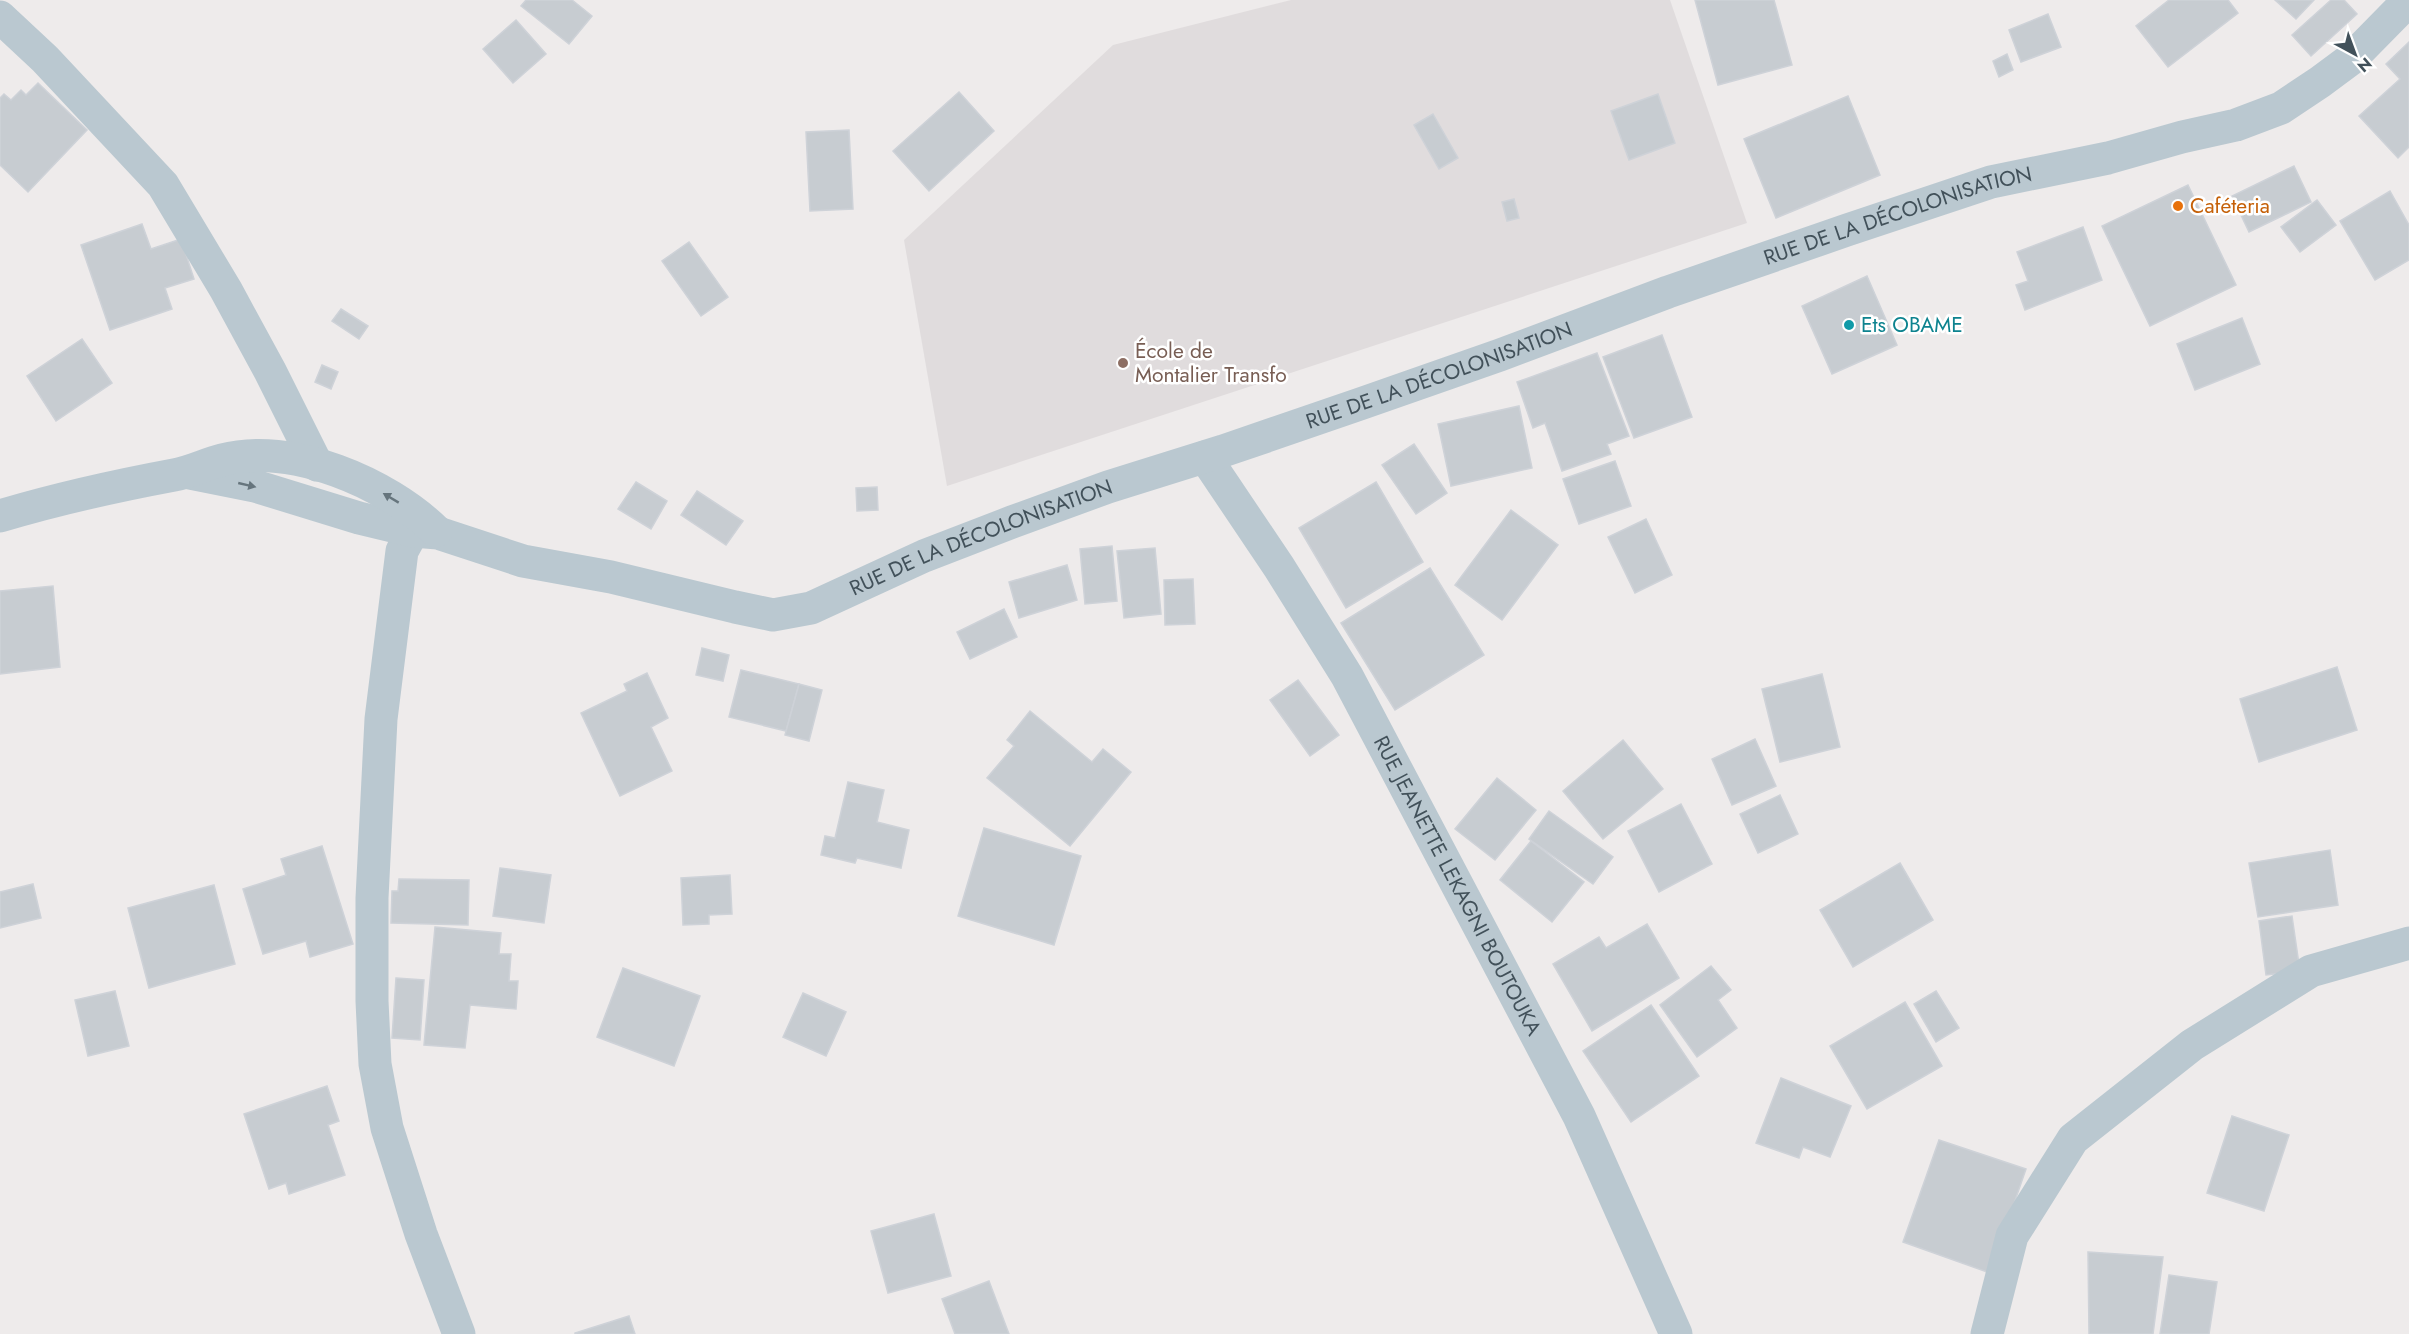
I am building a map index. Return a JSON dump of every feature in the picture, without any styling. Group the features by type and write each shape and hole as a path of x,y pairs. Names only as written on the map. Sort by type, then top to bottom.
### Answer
{"street":[{"name":"RUE DE LA DÉCOLONISATION","path":"190,472 255,486 359,518 425,532 524,561 611,577 773,615 811,608 924,556 1108,487 1205,457 1500,355 1668,292 1991,182 2108,158 2245,122 2282,108 2351,59 2409,0"},
{"path":"0,17 45,59 163,185 226,290 270,371 316,465"},
{"path":"0,516 92,491 190,472 223,460 257,456 301,460 316,465 376,489 420,515 425,532 402,551 381,720 372,898 372,1001 375,1064 387,1128 422,1234 459,1334"},
{"name":"RUE JEANETTE LEKAGNI BOUTOUKA","path":"1205,457 1279,567 1357,696 1580,1116 1676,1334"},
{"path":"1987,1334 2012,1236 2073,1139 2192,1045 2311,971 2409,943"}],"shaded area":[{"name":"École de Montalier Transfo","path":"1291,0 1670,0 1747,223 947,486 904,240 1113,45"}],"building":[{"path":"526,0 572,0 592,16 569,44 521,6"},
{"path":"1695,0 1774,0 1792,65 1718,85"},
{"path":"2169,0 2228,0 2238,13 2168,67 2136,26"},
{"path":"2275,0 2314,0 2296,19"},
{"path":"2331,0 2344,0 2357,14 2311,56 2292,35"},
{"path":"2048,14 2061,47 2021,62 2009,30"},
{"path":"516,20 546,54 513,83 483,49"},
{"path":"2409,42 2409,147 2398,158 2359,116 2400,79 2386,64"},
{"path":"2007,54 2013,70 1999,77 1993,61"},
{"path":"38,83 87,130 28,192 0,165 0,98 4,94 11,100 21,90 26,95"},
{"path":"959,92 994,131 929,191 893,151"},
{"path":"1658,94 1675,143 1629,160 1611,111"},
{"path":"1848,96 1880,175 1776,218 1744,139"},
{"path":"1433,114 1458,158 1439,169 1414,125"},
{"path":"849,130 853,209 810,211 806,132"},
{"path":"2294,166 2311,202 2249,232 2232,196"},
{"path":"2188,185 2236,285 2150,326 2102,226"},
{"path":"2390,191 2409,225 2409,260 2375,280 2340,221"},
{"path":"1514,199 1519,218 1507,221 1502,202"},
{"path":"2317,200 2336,225 2300,252 2281,227"},
{"path":"142,224 151,249 181,239 194,279 165,288 172,309 110,330 81,245"},
{"path":"2083,227 2102,280 2025,310 2016,285 2028,281 2017,252"},
{"path":"689,242 728,297 701,316 662,261"},
{"name":"Ets OBAME","path":"1867,276 1897,345 1832,374 1802,306"},
{"path":"341,309 368,326 359,339 332,321"},
{"path":"2242,318 2260,364 2195,390 2177,344"},
{"path":"1662,335 1692,417 1634,438 1603,357"},
{"path":"82,339 112,383 56,421 27,376"},
{"path":"1597,353 1629,436 1607,444 1611,454 1562,471 1545,423 1533,428 1517,382"},
{"path":"322,365 338,372 331,389 315,382"},
{"path":"1519,406 1532,468 1451,486 1438,424"},
{"path":"1414,444 1447,493 1416,514 1382,465"},
{"path":"1615,461 1631,506 1579,524 1563,479"},
{"path":"636,482 667,501 651,529 618,509"},
{"path":"1376,482 1423,562 1346,608 1299,528"},
{"path":"877,487 878,510 857,511 856,488"},
{"path":"697,491 743,521 726,545 681,515"},
{"path":"1511,510 1558,545 1502,620 1455,585"},
{"path":"1646,519 1672,575 1635,593 1608,537"},
{"path":"1112,546 1117,601 1085,604 1080,549"},
{"path":"1155,548 1161,614 1124,618 1117,551"},
{"path":"1067,565 1077,600 1019,618 1009,582"},
{"path":"1430,568 1484,655 1395,710 1341,623"},
{"path":"1193,579 1195,624 1165,625 1164,580"},
{"path":"53,586 60,667 0,674 0,591"},
{"path":"1004,609 1017,637 970,659 957,632"},
{"path":"702,648 729,655 723,681 696,675"},
{"path":"2337,667 2357,730 2259,762 2240,699"},
{"path":"741,670 799,684 786,731 729,717"},
{"path":"647,673 668,718 651,727 672,771 620,796 581,713 627,691 624,684"},
{"path":"1822,674 1840,747 1780,762 1762,689"},
{"path":"1298,680 1339,735 1310,756 1270,700"},
{"path":"799,684 822,690 809,741 785,735"},
{"path":"1030,711 1092,762 1103,749 1131,772 1070,846 987,778 1014,746 1007,740"},
{"path":"1755,739 1776,786 1732,805 1712,759"},
{"path":"1623,740 1663,789 1603,839 1563,791"},
{"path":"1497,778 1536,810 1495,860 1455,829"},
{"path":"848,782 884,790 877,822 909,830 901,868 857,858 855,863 821,855 825,836 835,838"},
{"path":"1780,795 1798,834 1758,853 1740,814"},
{"path":"1681,804 1712,864 1659,892 1628,831"},
{"path":"1549,811 1613,857 1593,884 1529,839"},
{"path":"984,828 1081,856 1054,945 958,916"},
{"path":"1531,841 1584,882 1552,922 1500,880"},
{"path":"322,846 353,944 310,957 306,941 263,954 243,889 286,875 281,859"},
{"path":"2330,850 2338,905 2258,917 2249,863"},
{"path":"1900,863 1933,920 1853,967 1820,910"},
{"path":"500,868 551,875 544,923 493,916"},
{"path":"730,875 732,914 709,915 709,924 683,925 681,878"},
{"path":"399,879 469,880 468,925 391,923 392,891 398,891"},
{"path":"33,884 41,918 0,928 0,892"},
{"path":"214,885 235,964 149,988 128,908"},
{"path":"2292,916 2300,971 2266,975 2259,921"},
{"path":"1647,924 1679,978 1592,1031 1553,964 1599,937 1606,948"},
{"path":"435,927 501,933 499,954 511,954 509,981 518,981 516,1009 470,1005 465,1048 424,1045"},
{"path":"1711,966 1731,990 1718,1000 1737,1028 1697,1057 1660,1005"},
{"path":"623,968 700,996 674,1066 597,1037"},
{"path":"396,978 424,980 420,1040 392,1038"},
{"path":"115,991 129,1046 88,1056 75,1000"},
{"path":"1936,991 1959,1028 1936,1042 1914,1004"},
{"path":"803,993 846,1012 826,1056 783,1037"},
{"path":"1905,1002 1942,1066 1867,1109 1830,1046"},
{"path":"1651,1005 1699,1076 1631,1122 1583,1051"},
{"path":"1781,1078 1851,1106 1830,1157 1803,1147 1799,1158 1756,1143"},
{"path":"327,1086 339,1121 328,1125 345,1175 289,1194 286,1183 269,1189 244,1114"},
{"path":"2232,1116 2289,1135 2264,1211 2207,1193"},
{"path":"1939,1140 2026,1169 1990,1273 1903,1242"},
{"path":"934,1214 951,1276 888,1293 871,1231"},
{"path":"2088,1252 2163,1257 2153,1334 2089,1334"},
{"path":"2169,1275 2217,1282 2209,1334 2160,1334"},
{"path":"989,1281 1009,1334 955,1334 942,1299"},
{"path":"629,1316 635,1334 575,1334 575,1333"}],"place":[{"name":"Caféteria","path":"2178,206"},
{"name":"Ets OBAME","path":"1849,325"},
{"name":"École de Montalier Transfo","path":"1123,363"}]}
